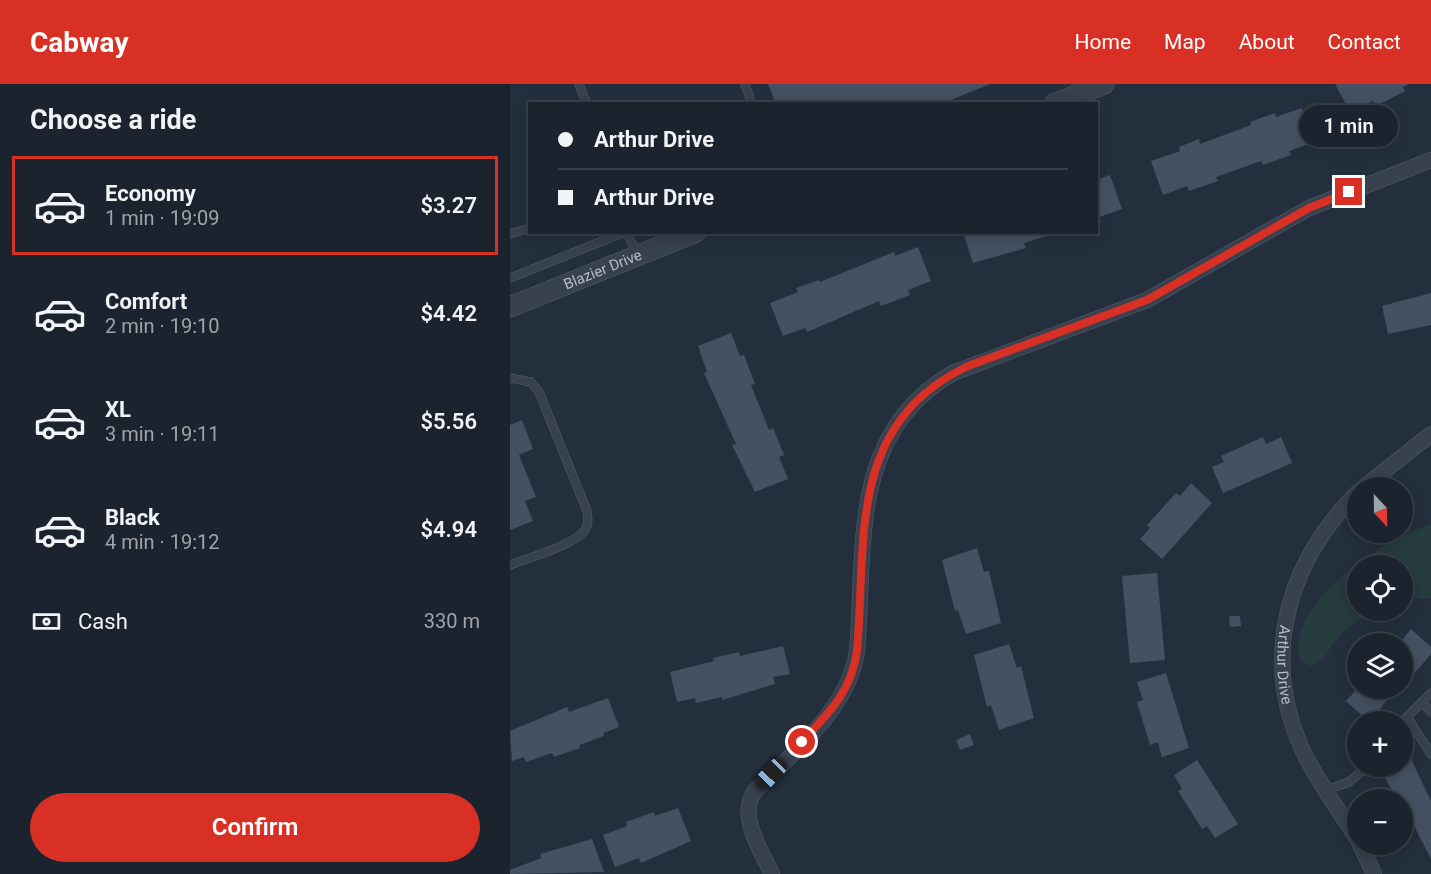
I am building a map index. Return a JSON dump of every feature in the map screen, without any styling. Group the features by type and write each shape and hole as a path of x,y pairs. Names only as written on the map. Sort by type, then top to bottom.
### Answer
{"street":[{"path":"1058,102 1094,86"},
{"path":"772,874 751,825 747,804 755,791 840,699 852,678 857,651 870,485 885,442 908,408 928,389 953,373 1147,300 1309,208 1431,160"},
{"name":"Blazier Drive","path":"510,307 691,234"},
{"path":"1377,477 1431,434"},
{"name":"Arthur Drive","path":"1347,504 1321,534 1303,564 1292,600 1283,644 1282,673 1290,714 1303,750 1347,823"},
{"path":"1365,855 1374,874"}],"lane":[{"path":"579,84 586,102"},
{"path":"745,84 751,102"},
{"path":"510,234 528,229"},
{"path":"510,278 621,234"},
{"path":"627,234 638,256"},
{"path":"510,378 531,382 539,392 587,511 588,520 586,528 570,541 510,565"},
{"path":"1413,712 1431,693"},
{"path":"1422,702 1431,712"},
{"path":"1413,730 1431,754"},
{"path":"1326,790 1349,782 1355,777"}],"green space":[{"path":"1431,525 1431,598 1413,599 1413,555 1370,555 1389,543 1413,543 1413,531"},
{"path":"1347,573 1347,621 1357,621 1344,631 1320,661 1312,666 1301,662 1299,641 1306,619 1321,597"}],"building":[{"path":"768,84 990,84 946,102 775,102"},
{"path":"1335,84 1409,84 1403,87 1405,91 1376,106 1373,101 1350,112"},
{"path":"1302,108 1314,142 1289,151 1291,155 1263,165 1261,161 1216,177 1218,181 1189,191 1187,186 1163,195 1151,161 1180,151 1179,147 1199,139 1200,144 1251,125 1250,122 1275,113 1276,117"},
{"path":"1110,175 1122,209 1099,217 1101,222 1098,223 1098,179"},
{"path":"964,234 1053,234 1024,243 1026,248 973,263"},
{"path":"918,247 931,281 908,290 910,295 881,306 879,301 807,332 805,328 783,336 770,303 798,292 796,288 819,280 820,282 894,252 895,256"},
{"path":"1431,293 1431,325 1388,334 1382,306"},
{"path":"731,333 740,356 744,355 755,384 751,385 769,430 773,428 784,455 779,457 788,479 755,492 732,445 736,444 704,373 707,372 698,346"},
{"path":"522,420 533,449 519,455 536,497 525,501 533,521 510,530 510,425"},
{"path":"1263,437 1266,444 1281,437 1292,463 1223,493 1212,467 1224,462 1221,456"},
{"path":"1191,483 1212,503 1162,559 1140,539 1150,528 1147,525 1176,493 1180,496"},
{"path":"977,548 984,572 989,571 1001,623 966,634 958,610 955,611 942,560"},
{"path":"1157,573 1165,660 1130,663 1122,576"},
{"path":"1229,616 1240,616 1241,626 1230,627"},
{"path":"1411,629 1431,647 1431,654 1413,675 1413,633 1408,633"},
{"path":"1009,644 1017,668 1021,666 1034,718 999,730 991,705 987,707 974,655"},
{"path":"783,646 790,674 773,677 775,684 722,700 722,697 696,703 695,698 677,702 670,672 739,652 740,656"},
{"path":"1166,673 1189,748 1162,757 1158,742 1150,745 1137,702 1143,700 1137,682"},
{"path":"608,698 619,727 603,733 604,736 579,745 580,748 554,757 552,753 526,762 524,757 512,761 510,731 567,707 569,712"},
{"path":"1348,699 1388,699 1378,711 1357,711 1346,701"},
{"path":"970,734 974,745 960,750 956,740"},
{"path":"1197,760 1238,824 1215,838 1207,826 1202,829 1178,791 1182,789 1174,775"},
{"path":"1413,763 1431,801 1431,859 1413,824 1413,789 1391,789 1385,777 1413,777"},
{"path":"678,808 691,841 641,863 639,858 615,867 603,835 627,826 626,822 654,812 655,816"},
{"path":"592,839 604,872 510,874 510,870 541,858 540,854"}],"route":[{"path":"802,742 840,699 852,678 857,651 865,524 870,485 874,468 885,442 896,423 916,399 945,378 968,366 1147,300 1309,208 1349,192"}]}
